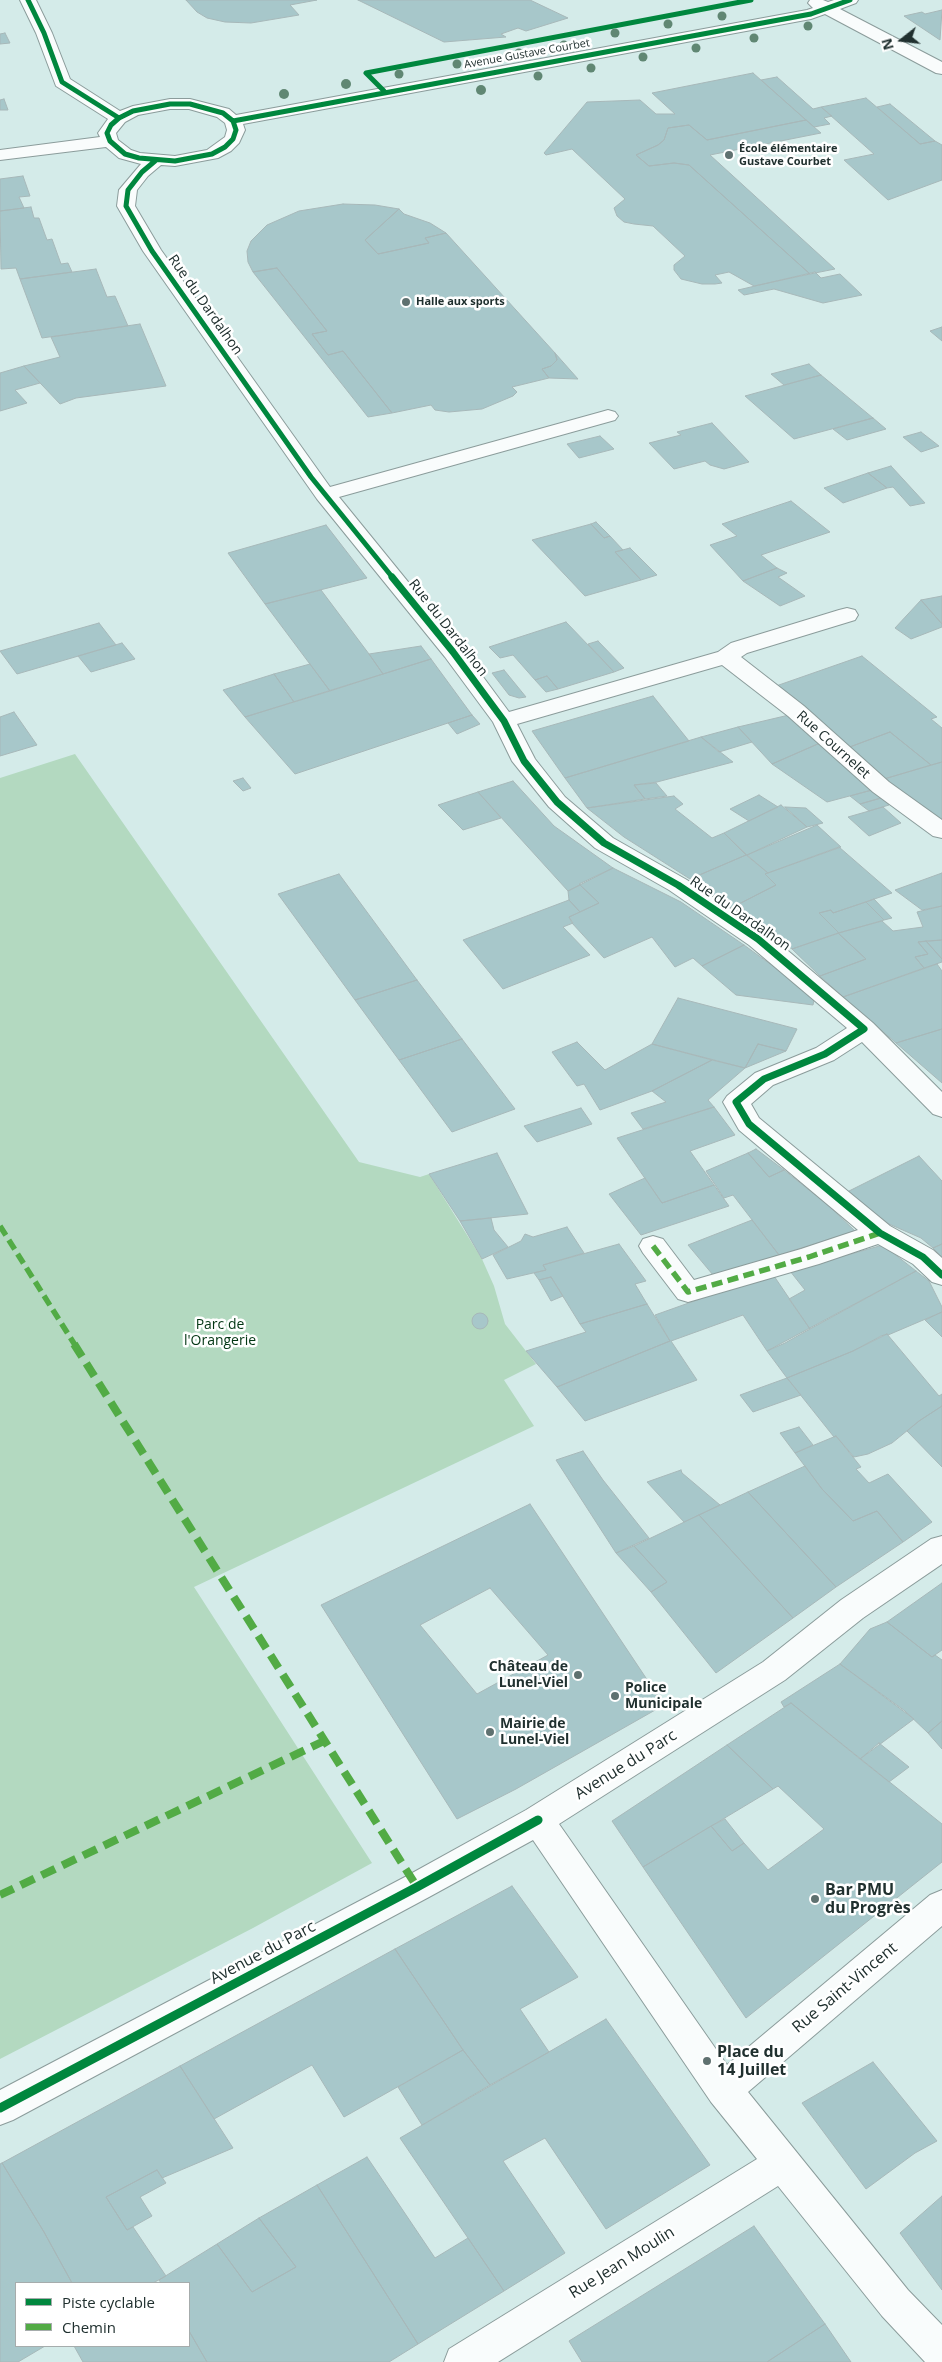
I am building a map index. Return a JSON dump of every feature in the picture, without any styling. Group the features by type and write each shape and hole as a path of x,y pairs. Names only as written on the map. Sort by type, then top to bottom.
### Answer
{"street":[{"path":"28,0 44,33 62,82 119,118"},
{"path":"810,0 942,68"},
{"name":"Avenue Gustave Courbet","path":"233,121 810,14 850,0"},
{"path":"170,104 208,108 223,114 233,121 236,130 233,138 225,147 212,154 194,159 155,161 126,154 116,148 110,141 107,133 111,125 119,118 133,111 170,104"},
{"path":"0,155 110,141"},
{"name":"Rue du Dardalhon","path":"155,161 142,172 128,190 126,206 152,251 324,495 453,652 504,721 524,761 557,802 597,837 678,886 758,939 864,1029 942,1108"},
{"path":"324,495 608,416"},
{"path":"504,721 726,656 739,648 847,615"},
{"name":"Rue Cournelet","path":"726,656 796,712 880,787 942,831"},
{"path":"864,1029 825,1054 764,1079 736,1102 749,1124 837,1198 880,1233 923,1257 942,1275"},
{"path":"653,1246 688,1292 809,1257 880,1233"},
{"name":"Avenue du Parc","path":"0,2108 538,1820 774,1672 852,1609 942,1548"},
{"path":"538,1820 724,2090 895,2304 942,2353"},
{"name":"Rue Saint-Vincent","path":"724,2090 942,1905"},
{"name":"Rue Jean Moulin","path":"463,2362 782,2163"}],"green space":[{"name":"Parc de l'Orangerie","path":"75,754 359,1162 420,1177 429,1174 482,1259 494,1286 505,1324 536,1364 504,1380 534,1426 194,1587 372,1863 253,1928 0,2059 0,778"}],"building":[{"path":"186,0 317,0 290,5 299,15 251,23 225,22 207,18 197,12"},
{"path":"358,0 530,0 568,18 526,31 518,28 501,34 506,37 444,42"},
{"path":"942,10 940,40 904,16 922,12 925,14"},
{"path":"5,33 10,43 0,44 0,34"},
{"path":"753,73 806,120 707,140 689,125 668,128 664,140 658,145 636,155 649,166 674,163 689,165 810,274 754,286 729,272 715,275 722,283 702,284 681,279 674,270 674,265 685,256 653,226 624,222 617,216 614,208 625,199 572,149 546,155 544,153 587,102 640,100 656,114 675,114 652,93"},
{"path":"777,77 813,109 821,107 832,116 824,118 830,124 814,127 761,80"},
{"path":"866,98 920,144 935,141 942,145 942,180 888,200 844,160 874,154 821,107"},
{"path":"4,99 8,110 0,110 0,100"},
{"path":"890,104 935,141 920,144 877,107"},
{"path":"806,120 821,133 710,155 835,269 810,274 689,165 674,163 649,166 636,155 658,145 664,140 668,128 689,125 707,140"},
{"path":"23,176 30,196 19,197 24,208 0,211 0,179"},
{"name":"Halle aux sports","path":"343,204 375,205 399,209 365,240 378,254 429,243 425,238 446,233 555,353 557,360 551,366 542,369 549,378 512,387 517,392 513,396 482,409 449,412 435,410 431,405 392,413 343,351 328,355 312,334 327,331 277,268 253,272 248,262 247,251 251,241 267,225 299,211"},
{"path":"31,207 34,218 39,218 47,240 52,239 61,264 68,263 72,272 20,279 16,268 1,269 0,211"},
{"path":"399,209 404,214 430,223 446,233 425,238 429,243 378,254 365,240"},
{"path":"277,268 327,331 312,334 328,355 343,351 392,413 368,417 253,272"},
{"path":"96,269 107,297 115,296 128,326 42,338 20,279"},
{"path":"815,272 821,278 840,274 862,295 823,303 774,289 744,295 738,290"},
{"path":"140,324 166,386 76,398 60,404 24,366 60,357 51,337"},
{"path":"942,327 942,341 930,331"},
{"path":"555,353 578,379 549,378 542,369 551,366 557,360"},
{"path":"809,364 821,375 784,385 771,374"},
{"path":"24,366 40,383 15,390 27,403 0,411 0,373"},
{"path":"821,375 873,418 794,439 745,396"},
{"path":"873,418 886,429 847,440 833,429"},
{"path":"712,423 749,462 724,469 710,465 705,461 674,469 649,443 681,435 677,432"},
{"path":"921,432 939,446 921,452 903,437"},
{"path":"600,436 614,449 579,458 567,444"},
{"path":"891,466 925,503 910,506 893,487 887,488 868,473"},
{"path":"868,473 887,488 843,503 824,488"},
{"path":"791,501 830,532 761,555 777,568 743,581 710,545 737,536 722,524"},
{"path":"596,522 610,536 604,538 591,524"},
{"path":"591,524 604,538 610,536 623,550 615,552 641,580 585,596 532,540"},
{"path":"326,525 367,578 265,604 228,553"},
{"path":"630,548 657,575 641,580 615,552"},
{"path":"777,568 787,573 778,577 805,596 780,606 743,581"},
{"path":"321,590 383,674 330,691 265,604"},
{"path":"942,596 942,624 921,600"},
{"path":"921,600 942,624 942,627 911,639 895,628"},
{"path":"566,622 614,672 558,689 547,676 535,680 513,655 500,658 489,647"},
{"path":"99,623 116,645 17,674 0,651"},
{"path":"598,641 624,668 614,672 588,644"},
{"path":"122,643 135,659 91,672 78,656"},
{"path":"421,646 431,659 383,674 369,654"},
{"path":"862,656 937,717 931,719 942,728 942,762 931,765 890,732 847,748 776,686"},
{"path":"431,659 472,715 295,774 245,717"},
{"path":"310,664 330,691 294,702 274,674"},
{"path":"504,670 526,697 519,698 509,695 492,673"},
{"path":"274,674 294,702 245,717 223,690"},
{"path":"547,676 558,689 546,692 535,680"},
{"path":"653,696 689,741 565,778 532,731"},
{"path":"14,712 37,745 0,756 0,717"},
{"path":"472,715 480,724 457,734 448,723"},
{"path":"789,715 820,743 772,764 738,727"},
{"path":"738,727 752,742 719,752 701,737"},
{"path":"890,732 931,765 884,779 847,748"},
{"path":"701,737 733,762 657,782 634,785 645,799 587,808 565,778"},
{"path":"820,743 872,790 827,802 772,764"},
{"path":"942,762 942,820 884,779"},
{"path":"243,778 251,788 243,791 233,781"},
{"path":"513,781 554,826 613,868 568,891 478,792"},
{"path":"656,783 667,796 645,799 634,785"},
{"path":"872,790 881,798 860,804 850,796"},
{"path":"478,792 501,818 463,830 438,805"},
{"path":"759,795 778,807 749,821 730,809"},
{"path":"674,796 683,804 675,809 712,838 724,833 746,855 690,879 624,837 587,808"},
{"path":"881,798 889,805 869,811 860,804"},
{"path":"781,805 807,827 747,855 724,833"},
{"path":"785,807 806,808 823,823 807,827"},
{"path":"883,807 901,823 869,836 848,817"},
{"path":"817,825 841,847 768,873 747,855"},
{"path":"839,847 892,893 833,913 831,910 819,913 839,933 792,949 731,908 776,885 765,874"},
{"path":"746,855 768,873 765,874 776,885 731,908 690,879"},
{"path":"613,868 681,902 744,945 702,966 693,958 675,967 652,937 604,958 572,923 569,917 599,903 579,884"},
{"path":"942,873 942,906 922,910 895,890"},
{"path":"339,874 417,980 355,1000 278,894"},
{"path":"580,885 599,903 580,912 569,900 568,891"},
{"path":"874,899 892,918 884,920 866,902"},
{"path":"569,900 580,912 569,917 573,923 563,927 590,955 503,989 463,940"},
{"path":"866,902 884,920 839,933 819,913 831,910 833,913"},
{"path":"942,906 942,940 918,942 928,954 915,957 924,968 843,997 820,976 866,959 838,933 882,921 893,931 923,927 917,912"},
{"path":"838,933 866,959 820,976 792,949"},
{"path":"942,940 942,959 926,941"},
{"path":"926,941 942,959 942,962 924,968 915,957 928,954 918,942"},
{"path":"744,945 781,972 814,1000 813,1005 736,995 702,966"},
{"path":"937,964 942,971 942,1029 896,1043 843,997"},
{"path":"417,980 462,1039 399,1060 355,1000"},
{"path":"678,998 797,1029 786,1051 758,1044 745,1068 652,1044"},
{"path":"942,1029 942,1083 896,1043"},
{"path":"462,1039 515,1109 452,1132 399,1060"},
{"path":"577,1042 605,1070 652,1044 712,1060 652,1091 600,1110 584,1084 577,1086 552,1052"},
{"path":"758,1044 786,1051 745,1068"},
{"path":"712,1060 745,1068 708,1100 714,1107 643,1129 631,1113 666,1102 652,1091"},
{"path":"714,1107 735,1135 690,1151 714,1185 662,1203 617,1138"},
{"path":"581,1108 592,1124 537,1142 524,1126"},
{"path":"756,1149 784,1170 769,1177 748,1153"},
{"path":"497,1153 528,1214 460,1221 429,1174"},
{"path":"748,1153 769,1177 784,1170 829,1206 855,1231 779,1255 733,1195 724,1198 706,1171"},
{"path":"919,1156 942,1181 942,1244 933,1248 921,1238 889,1224 847,1192"},
{"path":"645,1178 662,1203 714,1185 729,1206 641,1235 609,1194"},
{"path":"491,1218 494,1230 508,1247 482,1259 460,1221"},
{"path":"752,1220 779,1255 713,1275 688,1245"},
{"path":"567,1227 584,1253 543,1265 546,1270 507,1279 493,1255 521,1241 525,1234 533,1237"},
{"path":"619,1244 646,1281 635,1284 647,1304 580,1324 551,1277 539,1280 534,1273 546,1270 543,1265"},
{"path":"942,1244 942,1257 933,1248"},
{"path":"883,1245 916,1271 810,1329 789,1299 805,1290 790,1271"},
{"path":"916,1271 929,1281 942,1307 942,1312 888,1335 881,1336 853,1351 787,1378 767,1351"},
{"path":"774,1276 810,1329 785,1343 767,1351 743,1315 671,1341 697,1380 585,1421 557,1387 670,1341 655,1315 728,1289"},
{"path":"551,1277 563,1296 551,1301 539,1280"},
{"path":"647,1304 670,1341 557,1387 526,1351 586,1332 580,1324"},
{"path":"942,1312 942,1337 925,1320"},
{"path":"480,1313 486,1315 488,1321 486,1327 480,1329 474,1327 472,1321 474,1315"},
{"path":"887,1334 939,1396 942,1394 942,1406 919,1421 892,1443 868,1454 854,1457 836,1436 834,1437 787,1378 853,1351"},
{"path":"787,1378 801,1395 753,1412 740,1395"},
{"path":"942,1406 942,1467 907,1431"},
{"path":"799,1427 813,1445 795,1453 780,1433"},
{"path":"836,1436 861,1467 856,1469 869,1483 888,1474 932,1522 903,1542 877,1511 853,1521 822,1489 795,1453"},
{"path":"583,1451 603,1480 649,1538 616,1553 556,1460"},
{"path":"805,1466 822,1489 853,1521 877,1511 903,1542 836,1587 748,1492"},
{"path":"681,1470 682,1473 720,1505 684,1522 647,1482"},
{"path":"748,1492 836,1587 793,1618 699,1515"},
{"name":"Château de Lunel-Viel","path":"530,1504 664,1705 516,1789 457,1819 321,1605","holes":["490,1588 548,1655 477,1694 420,1625"]},
{"path":"699,1515 793,1618 716,1673 651,1592 667,1582 634,1546"},
{"path":"634,1546 667,1582 651,1592 616,1553"},
{"path":"942,1583 942,1650 932,1657 887,1622"},
{"path":"887,1622 932,1657 935,1655 942,1660 942,1721 928,1733 905,1711 840,1664 870,1629"},
{"path":"840,1664 914,1719 860,1759 791,1703 784,1707 781,1702"},
{"path":"791,1703 942,1824 942,1862 746,2018 643,1867 711,1826 732,1851 744,1843 768,1870 824,1829 778,1786 773,1789 727,1745"},
{"path":"942,1721 942,1749 928,1733"},
{"path":"879,1743 909,1767 889,1782 860,1759"},
{"path":"727,1745 773,1789 643,1867 612,1821"},
{"path":"725,1819 744,1843 732,1851 711,1826"},
{"path":"512,1886 578,1977 520,2009 549,2052 490,2085 463,2050 395,1949"},
{"path":"395,1949 463,2050 344,2117 312,2065 214,2119 180,2066"},
{"path":"606,2019 710,2165 606,2229 545,2138 503,2161 565,2253 504,2291 400,2138"},
{"path":"463,2050 490,2085 422,2125 398,2087"},
{"path":"873,2062 937,2141 915,2153 866,2189 802,2103"},
{"path":"180,2066 233,2148 162,2178 157,2170 106,2197 127,2230 133,2227 166,2276 155,2282 71,2282 2,2163"},
{"path":"367,2157 435,2258 468,2238 504,2291 418,2344 317,2185"},
{"path":"2,2163 44,2232 71,2282 15,2282 15,2347 43,2347 18,2362 0,2362 0,2164"},
{"path":"157,2170 166,2183 140,2197 152,2216 127,2230 106,2197"},
{"path":"317,2185 418,2344 389,2362 207,2362 190,2333 190,2282 160,2282 159,2280 217,2244 252,2292 296,2267 259,2218"},
{"path":"942,2196 942,2290 900,2233"},
{"path":"259,2218 296,2267 252,2292 217,2244"},
{"path":"754,2226 825,2324 767,2362 582,2362 569,2341"},
{"path":"825,2324 851,2362 767,2362"},
{"path":"190,2333 207,2362 83,2362 75,2347 190,2347"}],"marked path":[{"path":"0,1226 417,1887"},
{"path":"653,1246 688,1292 809,1257 880,1233"},
{"path":"0,1895 324,1741"}],"cycle path":[{"path":"28,0 44,33 62,82 119,118"},
{"path":"384,91 366,73 751,0"},
{"path":"233,121 811,14 850,0"},
{"path":"170,104 190,104 223,113 233,121 236,130 233,139 225,147 212,154 175,161 139,158 125,154 110,141 107,133 111,125 119,118 133,111 170,104"},
{"path":"155,161 142,172 128,190 126,206 152,251 311,477 453,652 504,721 524,761 557,802 604,843 678,885 758,939 864,1029 825,1054 764,1079 736,1102 749,1124 880,1233 923,1257 942,1275"},
{"path":"0,2108 417,1887 538,1820"}],"place":[{"name":"École élémentaire Gustave Courbet","path":"729,155"},
{"name":"Halle aux sports","path":"406,302"},
{"name":"Château de Lunel-Viel","path":"578,1675"},
{"name":"Police Municipale","path":"615,1696"},
{"name":"Mairie de Lunel-Viel","path":"490,1732"},
{"name":"Bar PMU du Progrès","path":"815,1899"},
{"name":"Place du 14 Juillet","path":"707,2061"}]}
